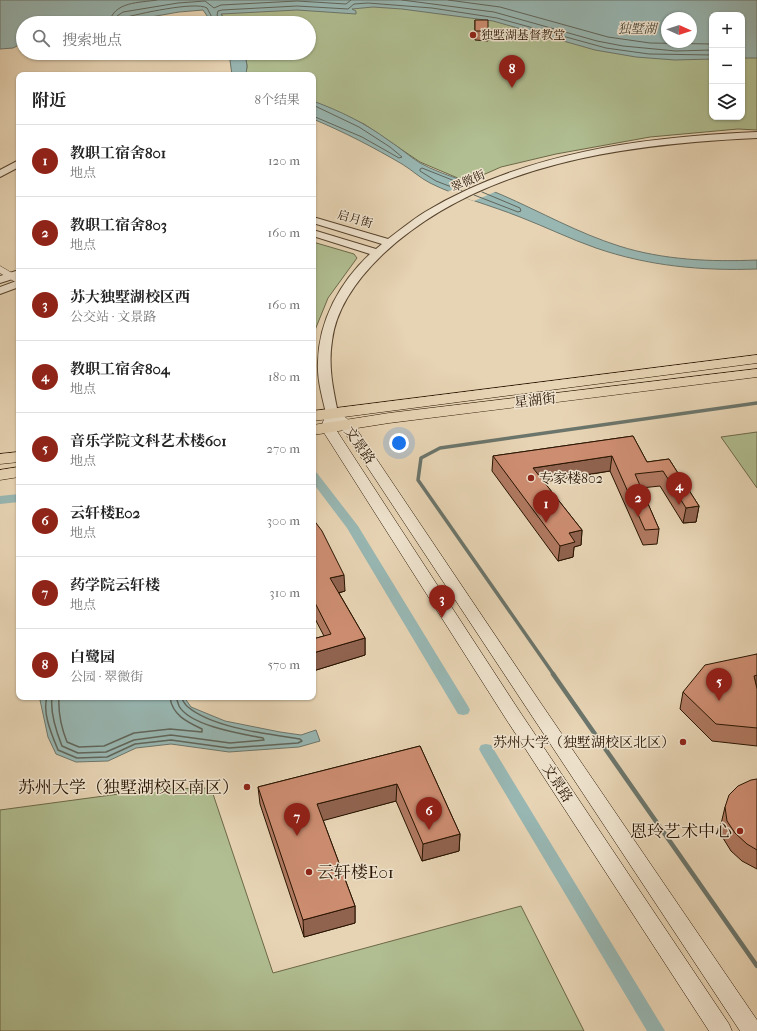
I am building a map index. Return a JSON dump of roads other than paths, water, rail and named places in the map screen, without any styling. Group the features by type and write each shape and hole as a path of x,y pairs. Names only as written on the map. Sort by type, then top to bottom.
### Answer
{"main road":[{"name":"星湖街","path":"324,424 757,359"},
{"name":"星湖街","path":"324,424 346,424 757,373"},
{"name":"文景路","path":"324,424 512,714 721,1031"},
{"name":"文景路","path":"346,424 752,1031"},
{"path":"0,459 16,457"},
{"path":"0,475 16,472"}],"street":[{"name":"翠微街","path":"324,424 326,390 324,367 325,345 329,324 337,305 348,286 361,269 390,242 420,220 485,186 544,166 607,150 675,140 757,135"},
{"path":"0,174 16,165"},
{"path":"0,184 16,175"},
{"name":"启月街","path":"316,221 390,242"},
{"name":"启月街","path":"316,234 377,253"},
{"path":"0,269 16,277"},
{"path":"0,280 16,278"},
{"path":"0,291 16,279"}],"water":[{"name":"独墅湖","path":"0,0 757,0 757,58 745,58 745,12 709,12 709,59 675,60 636,57 595,50 493,21 402,9 373,7 352,9 356,11 356,14 297,10 207,16 203,10 156,16 16,16 16,46 0,49"},
{"path":"230,60 246,60 246,72 232,72"},
{"path":"316,102 343,113 361,123 420,163 430,168 502,195 574,229 604,241 636,251 670,257 722,261 757,260 757,269 716,269 675,266 616,254 586,244 520,217 452,193 430,183 402,164 347,134 316,120"},
{"path":"40,700 186,700 191,707 225,721 301,735 316,730 320,741 299,747 229,752 171,744 136,748 108,761 76,762 56,754 48,737"}],"waterway":[{"path":"554,675 418,480 421,458 440,448 757,403"},
{"path":"316,479 352,526 463,710"},
{"path":"0,500 16,498"},
{"path":"553,674 757,966"},
{"path":"486,749 656,1031"}],"place":[{"name":"独墅湖基督教堂","path":"473,35"},
{"name":"白鹭园","path":"512,88"},
{"name":"专家楼802","path":"531,478"},
{"name":"教职工宿舍804","path":"679,505"},
{"name":"教职工宿舍803","path":"638,517"},
{"name":"教职工宿舍801","path":"546,523"},
{"name":"苏大独墅湖校区西","path":"442,618"},
{"name":"音乐学院文科艺术楼601","path":"719,701"},
{"name":"苏州大学（独墅湖校区北区）","path":"683,742"},
{"name":"苏州大学（独墅湖校区南区）","path":"247,787"},
{"name":"云轩楼E02","path":"429,830"},
{"name":"恩玲艺术中心","path":"740,831"},
{"name":"药学院云轩楼","path":"297,836"},
{"name":"云轩楼E01","path":"309,872"}]}
